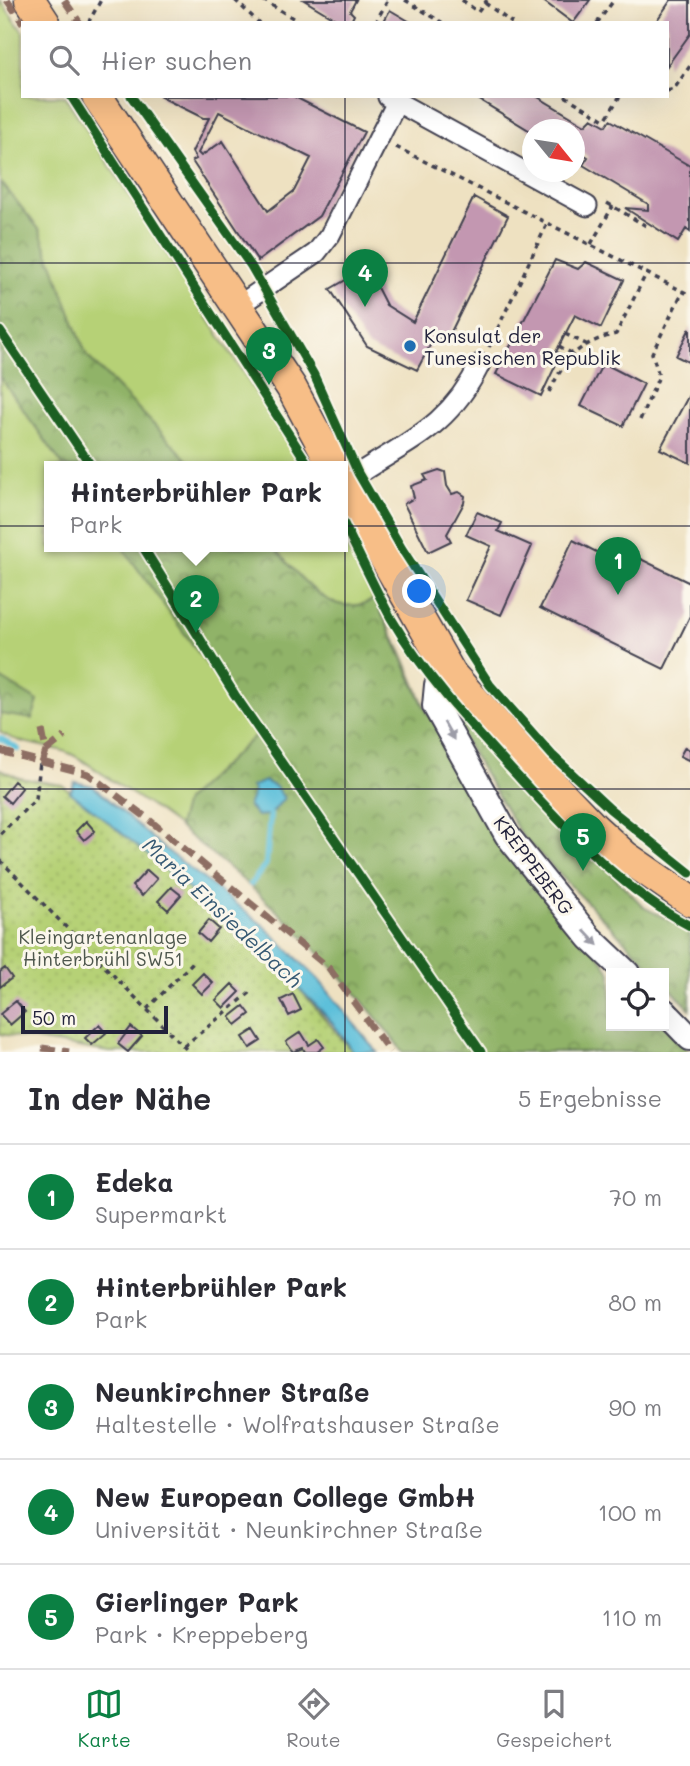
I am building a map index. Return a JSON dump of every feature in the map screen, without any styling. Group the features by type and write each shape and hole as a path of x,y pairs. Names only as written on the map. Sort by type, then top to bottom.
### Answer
{"main road":[{"path":"30,0 44,21"},
{"path":"98,98 291,387 331,461"},
{"path":"348,493 452,674 520,751 593,827 625,856 690,901"}],"street":[{"path":"238,306 316,253 330,235 378,138 392,99 587,206"},
{"path":"348,481 414,442 450,411 466,393 480,364"},
{"name":"KREPPEBERG","path":"452,674 437,685 435,706 507,835 590,938 621,968"},
{"path":"669,1016 690,1038"}],"path":[{"path":"89,21 101,0"},
{"path":"235,0 257,21"},
{"path":"263,0 298,21"},
{"path":"377,21 388,0"},
{"path":"405,0 440,21"},
{"path":"461,0 478,12 486,1 510,21"},
{"path":"598,21 614,0"},
{"path":"669,90 674,89 690,66"},
{"path":"568,98 605,120 619,98"},
{"path":"378,138 690,295"},
{"path":"591,245 612,206"},
{"path":"480,364 547,224"},
{"path":"549,392 573,354 586,344 616,334 646,274"},
{"path":"640,420 659,376 652,353 683,292"},
{"path":"565,334 586,344"},
{"path":"559,346 573,354"},
{"path":"0,834 36,799 40,763"},
{"path":"0,860 189,1052"},
{"path":"147,1009 196,959"},
{"path":"184,1046 251,992"}],"green space":[{"path":"0,0 21,29 21,98 66,98 300,461 44,461 44,552 348,552 348,549 404,657 427,713 607,968 606,1031 626,1031 689,1052 403,1052 342,977 274,906 199,842 77,757 0,732"},
{"path":"0,181 39,229 87,356 189,461 60,461 0,377"},
{"path":"126,552 278,552 306,583 331,601 344,605 359,605 375,599 427,713 607,968 606,1031 669,1031 689,1052 403,1052 353,990 270,904 178,827 185,801 257,734"},
{"path":"0,678 38,701 32,719 0,714"},
{"path":"452,711 645,908 690,930 690,1009 669,987 669,968 651,968 521,835 449,714"},
{"name":"Kleingartenanlage Hinterbrühl SW51","path":"0,769 19,778 62,785 168,868 298,987 353,1052 109,1052 0,1034"}],"water":[{"path":"264,781 275,786 284,798 270,815 257,816 248,806 254,791 251,787"},
{"path":"75,782 93,786 161,846 263,925 319,980 377,1052 353,1052 323,1012 262,954 168,871 70,792"}],"building":[{"path":"304,0 356,0 350,11 354,15 351,21 339,21"},
{"path":"542,0 590,0 574,21 570,21"},
{"path":"671,0 690,0 690,34 669,63 669,21 656,21"},
{"path":"390,10 409,21 384,21"},
{"path":"163,98 297,98 364,132 319,216 258,261 192,161 196,159 192,152 209,118 203,118","holes":["219,112 311,158 294,191 268,211 223,141 201,156 198,153"]},
{"path":"476,98 539,98 575,119 522,119 522,126"},
{"path":"592,118 606,126 610,120 690,166 690,232 686,229 678,242 625,208 648,210 648,204 585,166 588,157 585,155 585,125"},
{"path":"474,197 508,216 446,342 435,336 417,370 367,346 330,289 367,268 386,305 413,322"},
{"path":"555,260 578,269 586,262 624,280 601,328 575,315 556,352 561,354 541,396 496,374"},
{"path":"690,328 690,363 676,356"},
{"path":"603,363 644,384 623,426 581,406"},
{"path":"690,393 690,463 660,449"},
{"path":"439,470 445,472 447,486 452,494 459,492 465,496 447,534 451,541 428,552 404,504 414,498 411,486 427,480 424,475"},
{"path":"477,512 502,523 498,531 532,546 501,615 466,600 491,546 466,535"},
{"path":"573,540 608,558 614,546 690,583 690,616 664,669 540,608"},
{"path":"685,747 690,750 690,761 680,756"},
{"path":"14,781 22,788 10,803 2,796"},
{"path":"86,821 95,831 84,840 76,831"},
{"path":"147,870 157,879 142,896 132,886"},
{"path":"171,887 181,895 168,910 158,901"},
{"path":"209,920 219,929 208,942 198,933"},
{"path":"5,968 12,978 0,987 0,972"},
{"path":"203,973 213,983 202,994 192,984"},
{"path":"232,984 240,992 224,1008 216,1000"},
{"path":"293,994 301,1010 289,1016 281,1000"},
{"path":"16,1001 25,1012 10,1025 0,1014"},
{"path":"244,1006 250,1014 236,1025 230,1017"},
{"path":"99,1025 106,1033 92,1045 85,1038"},
{"path":"131,1027 142,1036 128,1052 118,1044"},
{"path":"254,1030 261,1041 250,1048 243,1037"},
{"path":"301,1032 309,1045 318,1039 324,1047 317,1052 305,1052 303,1048 293,1052 286,1042"}],"waterway":[{"name":"Maria Einsiedelbach","path":"0,738 18,749"},
{"path":"251,884 266,864 270,815"}],"marked path":[{"path":"7,0 22,21"},
{"path":"64,0 79,21"},
{"path":"42,730 46,751 42,763"},
{"path":"46,751 65,736"},
{"path":"0,751 88,774 147,818 329,968 390,1052"},
{"path":"42,1048 69,1052"}],"cycle path":[{"path":"72,98 306,461"},
{"path":"132,98 251,266 314,375 358,473 402,549 490,685 552,755 610,809 690,873"},
{"path":"0,331 88,461"},
{"path":"348,532 404,638 431,677 462,714 594,855 640,894 690,926"},
{"path":"146,552 235,695 481,1052"}],"place":[{"name":"New European College GmbH","path":"365,307"},
{"name":"Konsulat der Tunesischen Republik","path":"410,346"},
{"name":"Neunkirchner Straße","path":"269,385"},
{"name":"Edeka","path":"618,595"},
{"name":"Hinterbrühler Park","path":"196,633"},
{"name":"Gierlinger Park","path":"583,871"}]}
